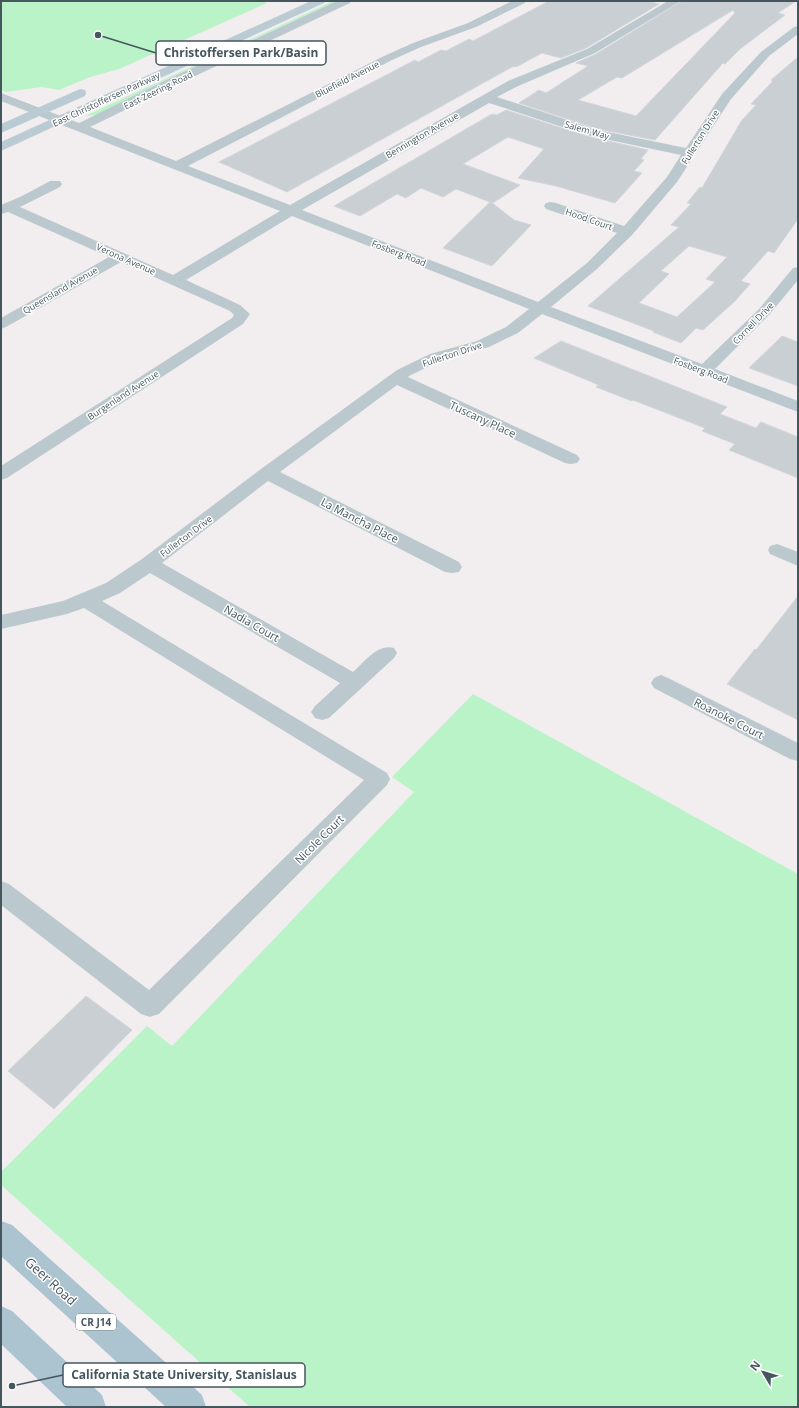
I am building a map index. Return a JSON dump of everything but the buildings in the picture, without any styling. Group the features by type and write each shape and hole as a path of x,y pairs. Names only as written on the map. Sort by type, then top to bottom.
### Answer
{"main road":[{"name":"Geer Road","path":"1,1236 190,1407"},
{"path":"1,1322 90,1407"}],"street":[{"name":"East Christoffersen Parkway","path":"1,147 320,1"},
{"name":"East Zeering Road","path":"79,128 153,93 168,84 346,1"},
{"name":"Bluefield Avenue","path":"177,166 388,58 472,25 521,1"},
{"name":"Bennington Avenue","path":"174,280 290,211 512,84 592,50 676,1"},
{"name":"Fullerton Drive","path":"1,622 58,610 113,588 149,564 267,473 411,368 436,357 498,338 512,330 592,266 627,232 665,189 726,97 765,54 794,35"},
{"name":"East Christoffersen Parkway","path":"1,130 91,88"},
{"name":"Fosberg Road","path":"1,97 290,211 798,407"},
{"name":"Salem Way","path":"487,98 595,133 689,153"},
{"path":"5,208 54,184"},
{"name":"Hood Court","path":"551,206 627,232"},
{"name":"Verona Avenue","path":"5,208 174,280 235,308 242,314"},
{"name":"Queensland Avenue","path":"1,324 120,256"},
{"name":"Cornell Drive","path":"704,371 764,312 798,271"},
{"name":"Burgenland Avenue","path":"1,474 238,321 242,314"},
{"name":"Tuscany Place","path":"396,378 571,460"},
{"name":"La Mancha Place","path":"267,473 452,567"},
{"path":"777,550 798,560"},
{"name":"Nadia Court","path":"149,564 355,682"},
{"name":"Nicole Court","path":"1,891 150,1006 379,779 86,600"},
{"path":"322,712 387,653"},
{"name":"Roanoke Court","path":"660,683 798,753"}],"green space":[{"path":"1,1 261,1 267,3 119,69 90,77 59,90 42,87 6,92 1,90"},
{"path":"333,1 337,1 157,84 97,115 85,116"},
{"path":"473,694 798,874 798,1407 250,1407 1,1185 1,1172 147,1026 172,1046 414,792 392,777"}],"place":[{"name":"Christoffersen Park/Basin","path":"98,35"},
{"name":"California State University, Stanislaus","path":"12,1386"}]}
